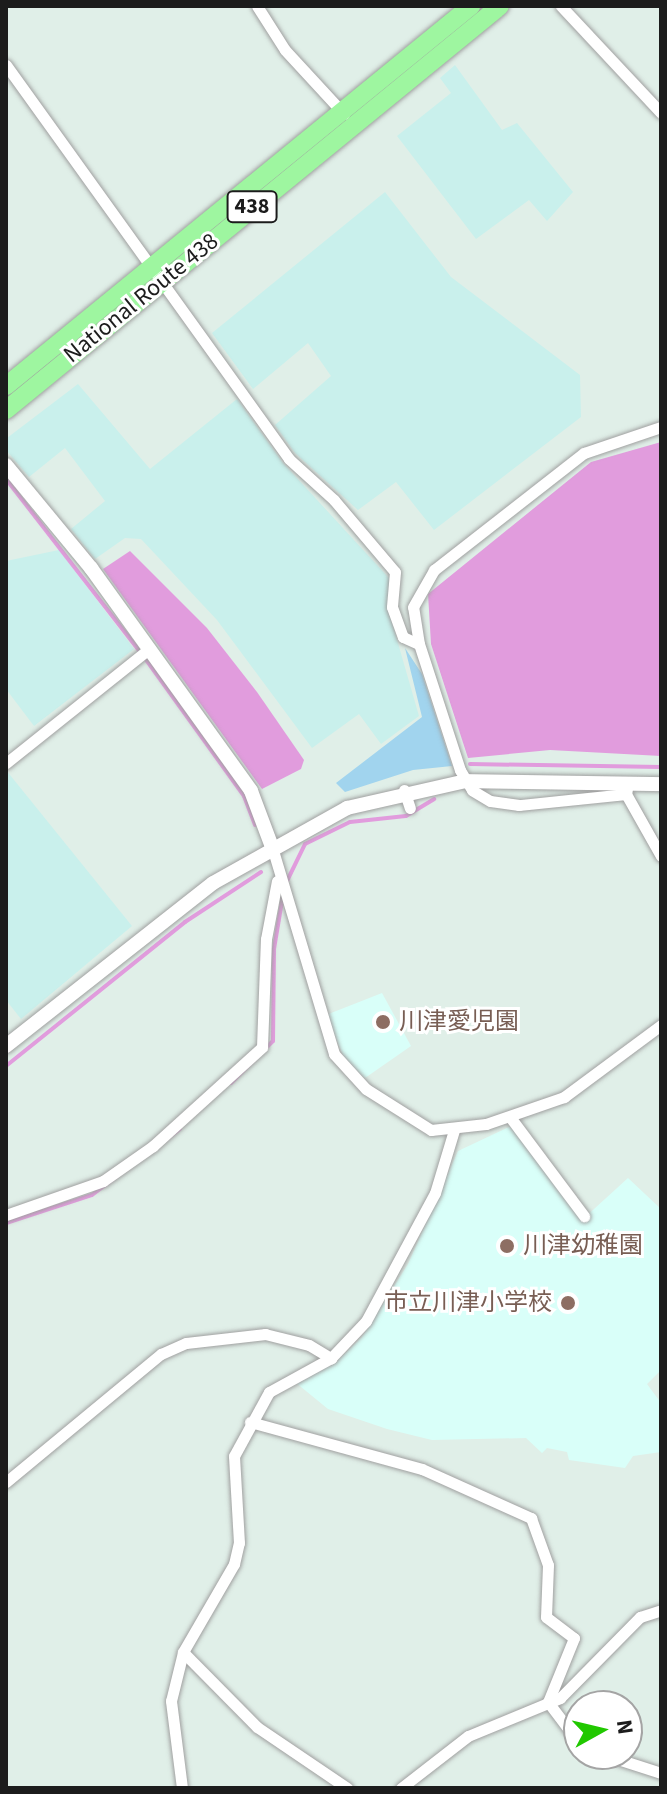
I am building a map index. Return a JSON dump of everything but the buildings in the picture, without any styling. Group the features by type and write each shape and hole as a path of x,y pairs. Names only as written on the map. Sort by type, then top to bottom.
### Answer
{"highway":[{"name":"National Route 438","path":"6,410 341,110 471,6"},
{"name":"National Route 438","path":"6,386 352,126 488,9"}],"street":[{"path":"257,6 285,50 352,126"},
{"path":"561,6 661,113"},
{"path":"6,65 9,80 156,274 289,459 334,500 395,572 392,607 403,637 419,644"},
{"path":"661,427 584,453 434,570 414,599 419,644 466,781 482,797 506,804 661,784"},
{"path":"6,465 251,791 272,847 281,890 304,945 323,1027 342,1067 394,1110 431,1130 454,1130 510,1117 564,1097 661,1025"},
{"path":"6,763 145,652"},
{"path":"6,1046 159,921 272,847 347,808 404,790 466,781 627,788"},
{"path":"627,788 661,856"},
{"path":"404,790 410,808"},
{"path":"6,1215 103,1181 153,1146 262,1047 266,939 281,890"},
{"path":"510,1117 584,1216"},
{"path":"182,1788 170,1725 183,1652 234,1564 239,1543 230,1467 250,1422 269,1392 331,1358 366,1321 402,1263 435,1193 454,1130"},
{"path":"6,1482 161,1354 186,1343 265,1334 309,1345 331,1358"},
{"path":"250,1422 422,1469 531,1518 548,1565 546,1617 574,1638 548,1702"},
{"path":"401,1788 468,1736 560,1698 640,1617 661,1610"},
{"path":"183,1652 257,1727 347,1788"},
{"path":"548,1702 563,1722"}],"shaded area":[{"path":"455,65 502,130 517,123 573,192 547,221 529,200 476,239 397,136 451,93 440,78"},
{"path":"385,192 451,277 580,375 581,417 434,530 396,482 358,510 295,453 275,425 331,376 308,343 253,389 212,333"},
{"path":"78,384 150,469 237,399 283,463 389,578 389,612 419,716 381,744 359,714 312,748 217,620 141,539 125,538 95,559 71,529 105,501 65,448 29,477 6,450 7,438"},
{"path":"661,442 661,756 550,750 468,758 431,644 428,594 591,462"},
{"path":"59,550 134,649 34,726 6,689 6,561"},
{"path":"130,551 207,628 304,760 301,769 262,789 103,569"},
{"path":"405,648 422,674 452,766 413,770 345,792 336,783 422,717"},
{"path":"6,770 132,926 21,1019 6,1000"},
{"path":"382,993 411,1046 365,1078 346,1062 326,1015"},
{"path":"511,1126 582,1220 628,1178 661,1209 661,1370 647,1384 661,1403 661,1452 633,1456 625,1468 569,1460 567,1452 547,1448 542,1453 526,1438 432,1440 387,1429 328,1409 295,1382 336,1362 362,1337 408,1264 458,1151"}],"waterway":[{"path":"6,479 147,661 244,796 255,825"},
{"path":"470,764 661,767"},
{"path":"286,883 305,844 350,822 406,816 434,799"},
{"path":"6,1066 185,922 261,872"},
{"path":"231,1083 273,1041 274,949 283,895"},
{"path":"6,1223 92,1195 180,1129"}],"place":[{"name":"川津愛児園","path":"383,1022"},
{"name":"川津幼稚園","path":"507,1246"},
{"name":"市立川津小学校","path":"568,1303"}]}
